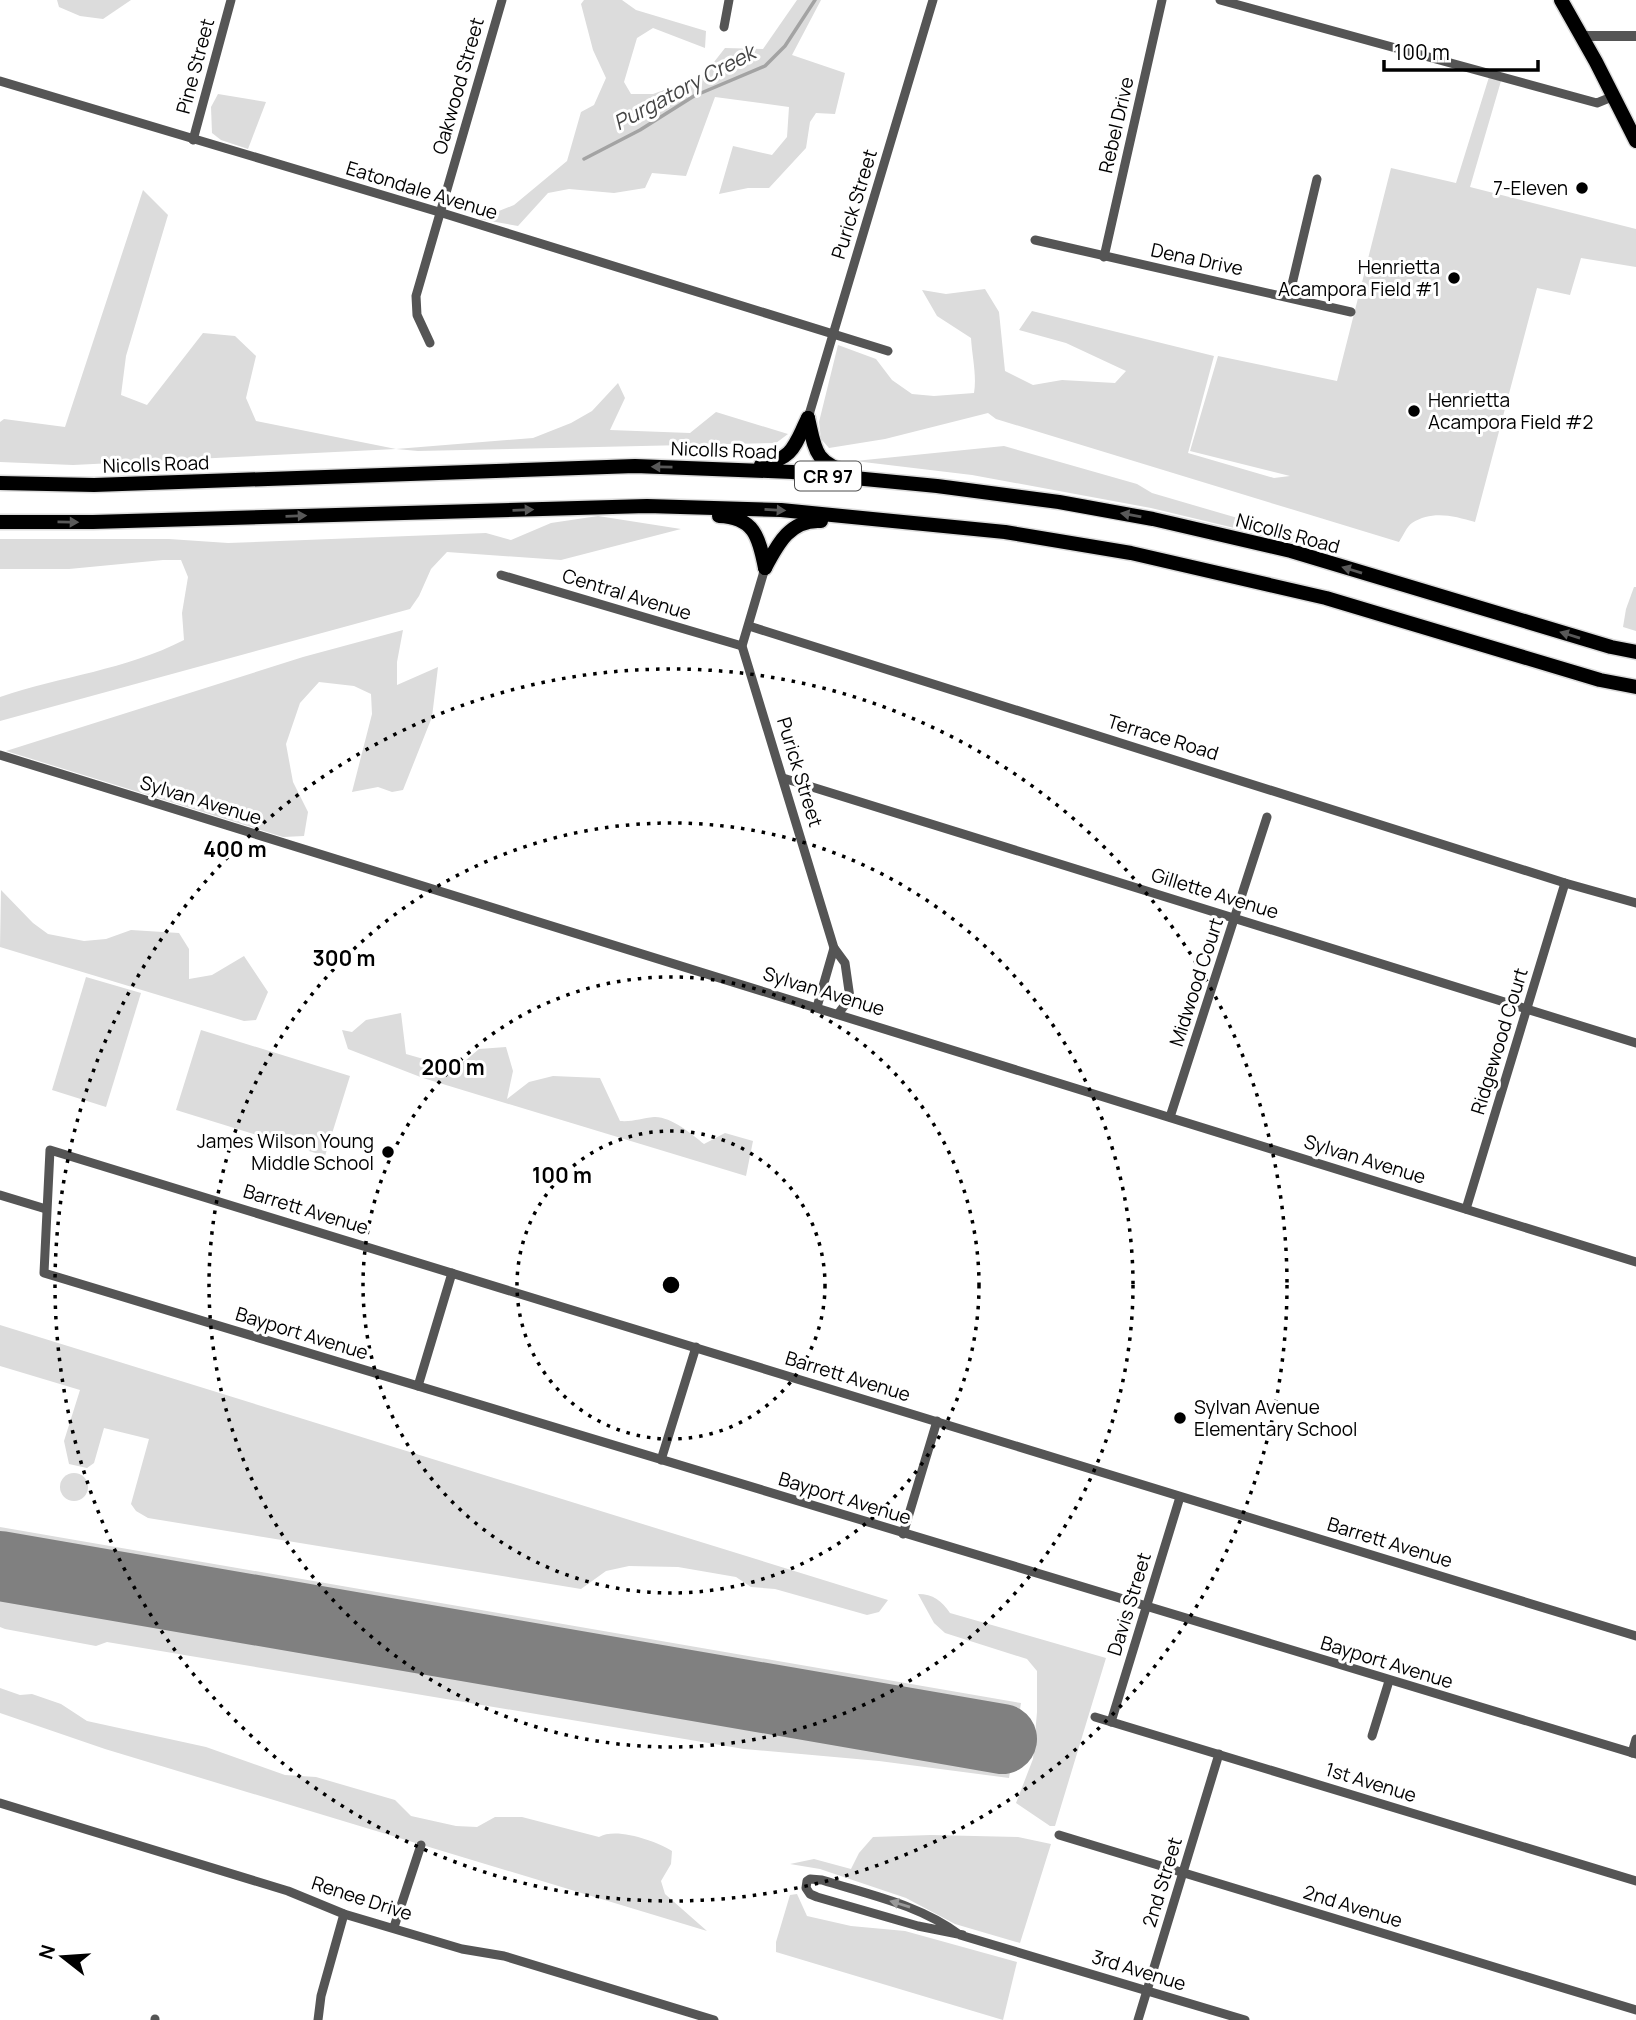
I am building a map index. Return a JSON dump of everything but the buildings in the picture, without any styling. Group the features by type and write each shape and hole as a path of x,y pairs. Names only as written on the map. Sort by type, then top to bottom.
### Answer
{"main road":[{"path":"1561,0 1636,141"},
{"path":"737,468 780,461 792,450 808,418"},
{"path":"808,418 815,452 823,461 836,469 890,482"},
{"name":"Nicolls Road","path":"0,482 94,485 635,466 737,468 890,482 1059,502 1153,519 1291,551 1611,647 1636,652"},
{"path":"673,507 694,515 731,516 748,523 760,540 765,568"},
{"name":"CR 97","path":"0,522 673,507 781,510 857,517 1005,532 1131,553 1326,598 1600,680 1636,687"},
{"path":"765,568 778,542 790,530 808,520 849,523 857,517"}],"street":[{"name":"Pine Street","path":"193,140 231,0"},
{"name":"Oakwood Street","path":"430,343 417,314 416,296 502,0"},
{"path":"724,27 729,0"},
{"name":"Purick Street","path":"808,418 933,0"},
{"name":"Rebel Drive","path":"1104,257 1161,0"},
{"path":"1220,0 1597,103 1614,96"},
{"path":"1581,36 1636,36"},
{"name":"Eatondale Avenue","path":"0,81 439,212 888,351"},
{"path":"1289,297 1317,179"},
{"name":"Dena Drive","path":"1035,240 1351,312"},
{"path":"742,646 765,568"},
{"name":"Central Avenue","path":"501,575 742,646"},
{"name":"Terrace Road","path":"749,626 1636,903"},
{"name":"Purick Street","path":"742,646 834,948 845,963 850,998 838,1014"},
{"name":"Sylvan Avenue","path":"0,755 1636,1262"},
{"name":"Gillette Avenue","path":"783,778 1636,1043"},
{"name":"Midwood Court","path":"1170,1117 1267,817"},
{"name":"Ridgewood Court","path":"1466,1209 1565,883"},
{"path":"817,1007 834,948"},
{"name":"Barrett Avenue","path":"46,1209 50,1150 1636,1636"},
{"path":"0,1195 46,1209"},
{"name":"Bayport Avenue","path":"46,1209 44,1273 1634,1754"},
{"path":"418,1386 452,1273"},
{"path":"661,1460 696,1347"},
{"path":"903,1534 937,1421"},
{"name":"Davis Street","path":"1111,1722 1180,1497"},
{"path":"1372,1736 1389,1681"},
{"name":"1st Avenue","path":"1095,1717 1636,1881"},
{"path":"1634,1754 1636,1739"},
{"name":"2nd Street","path":"1138,2020 1219,1754"},
{"name":"Renee Drive","path":"0,1803 288,1891 344,1914 462,1949 504,1956 715,2020"},
{"name":"2nd Avenue","path":"1059,1835 1636,2010"},
{"path":"394,1927 421,1844"},
{"path":"822,1880 914,1908 962,1935 918,1926 817,1897 810,1894 806,1888 807,1881 822,1880"},
{"path":"318,2020 321,1996 344,1914"},
{"name":"3rd Avenue","path":"962,1935 1245,2020"}],"shaded area":[{"path":"57,0 131,0 103,19 80,16 59,7"},
{"path":"584,0 622,0 636,10 706,31 705,48 653,28 637,38 624,82 631,94 653,94 692,80 707,71 725,48 763,49 797,0 821,0 792,55 845,73 835,114 816,113 810,122 806,148 769,188 748,188 719,194 733,146 772,155 787,137 789,107 715,97 686,176 652,173 645,188 614,193 569,189 548,193 518,226 479,219 514,205 567,161 581,112 594,105 606,78 593,50 581,4"},
{"path":"1489,77 1501,81 1470,187 1636,229 1636,267 1581,258 1570,295 1537,288 1475,522 1451,516 1427,517 1410,524 1399,542 996,419 988,413 885,439 829,448 821,439 819,422 838,345 876,359 892,380 912,394 934,396 974,393 971,338 937,316 922,290 946,294 985,289 999,312 1005,371 1033,385 1062,380 1115,383 1126,371 1066,343 1019,330 1032,311 1214,356 1188,453 1274,478 1290,476 1190,451 1218,356 1337,381 1391,168 1456,183"},
{"path":"218,94 266,102 248,149 221,140 212,133 211,107"},
{"path":"143,190 168,215 126,356 121,395 147,405 203,333 235,336 256,356 246,398 256,421 396,449 73,465 0,462 0,422 4,419 65,427"},
{"path":"618,383 625,398 610,430 690,433 716,412 788,434 776,443 418,451 396,449 533,438 571,423 592,411"},
{"path":"1004,446 1137,484 1152,493 1316,541 1335,542 1318,548 1151,508 972,475 855,461"},
{"path":"598,516 681,529 561,560 447,552 431,569 410,609 0,721 0,697 139,659 184,640 182,613 188,577 181,560 69,569 0,569 0,539 169,539 228,543 486,533 511,540 551,523"},
{"path":"1636,587 1636,631 1623,627"},
{"path":"403,630 397,662 397,685 438,667 432,717 403,790 392,792 378,787 352,792 372,714 371,694 354,686 319,682 300,703 286,744 293,782 308,812 304,836 283,837 6,751 303,657"},
{"path":"1,890 33,923 48,934 84,941 106,939 131,930 179,933 189,949 189,979 212,975 244,956 268,992 256,1020 244,1021 0,947"},
{"path":"86,977 141,993 106,1107 52,1090"},
{"path":"401,1013 406,1054 448,1066 465,1061 479,1049 506,1047 513,1071 507,1099 529,1082 553,1076 600,1078 620,1121 660,1117 680,1126 704,1144 725,1133 753,1141 746,1176 423,1078 348,1049 342,1030 352,1032 366,1020"},
{"path":"201,1030 350,1076 325,1156 176,1110"},
{"path":"0,1325 888,1600 879,1612 867,1615 775,1589 751,1587 736,1577 678,1567 629,1566 606,1571 581,1589 148,1518 136,1511 131,1504 149,1439 104,1428 94,1463 87,1468 69,1464 64,1441 80,1390 0,1366"},
{"path":"74,1473 84,1477 88,1487 84,1497 74,1501 64,1497 60,1487 64,1477"},
{"path":"0,1527 1021,1703 1009,1778 879,1761 744,1749 107,1642 96,1646 5,1629 0,1627"},
{"path":"918,1594 937,1599 950,1613 1106,1658 1055,1826 1050,1826 1016,1803 1033,1759 1037,1671 1027,1659 945,1633 934,1623"},
{"path":"0,1688 20,1695 32,1694 61,1704 87,1721 206,1747 285,1775 316,1777 395,1800 411,1816 456,1826 477,1827 495,1817 522,1817 599,1837 606,1834 625,1834 656,1843 672,1851 671,1864 661,1881 665,1894 707,1931 105,1749 0,1713"},
{"path":"873,1837 1018,1837 1051,1844 1020,1943 955,1924 906,1898 820,1869 790,1864 814,1859 851,1869 859,1853"},
{"path":"797,1894 807,1916 851,1926 905,1931 1017,1962 1003,2020 776,1952 776,1942 790,1895"}],"waterway":[{"name":"Purgatory Creek","path":"584,159 640,130 694,96 765,66 785,46 815,0"}],"runway":[{"path":"0,1566 1002,1739"}],"place":[{"name":"7-Eleven","path":"1582,188"},
{"name":"Henrietta Acampora Field #1","path":"1454,278"},
{"name":"Henrietta Acampora Field #2","path":"1414,411"},
{"name":"James Wilson Young Middle School","path":"388,1152"},
{"name":"Sylvan Avenue Elementary School","path":"1180,1418"}]}
